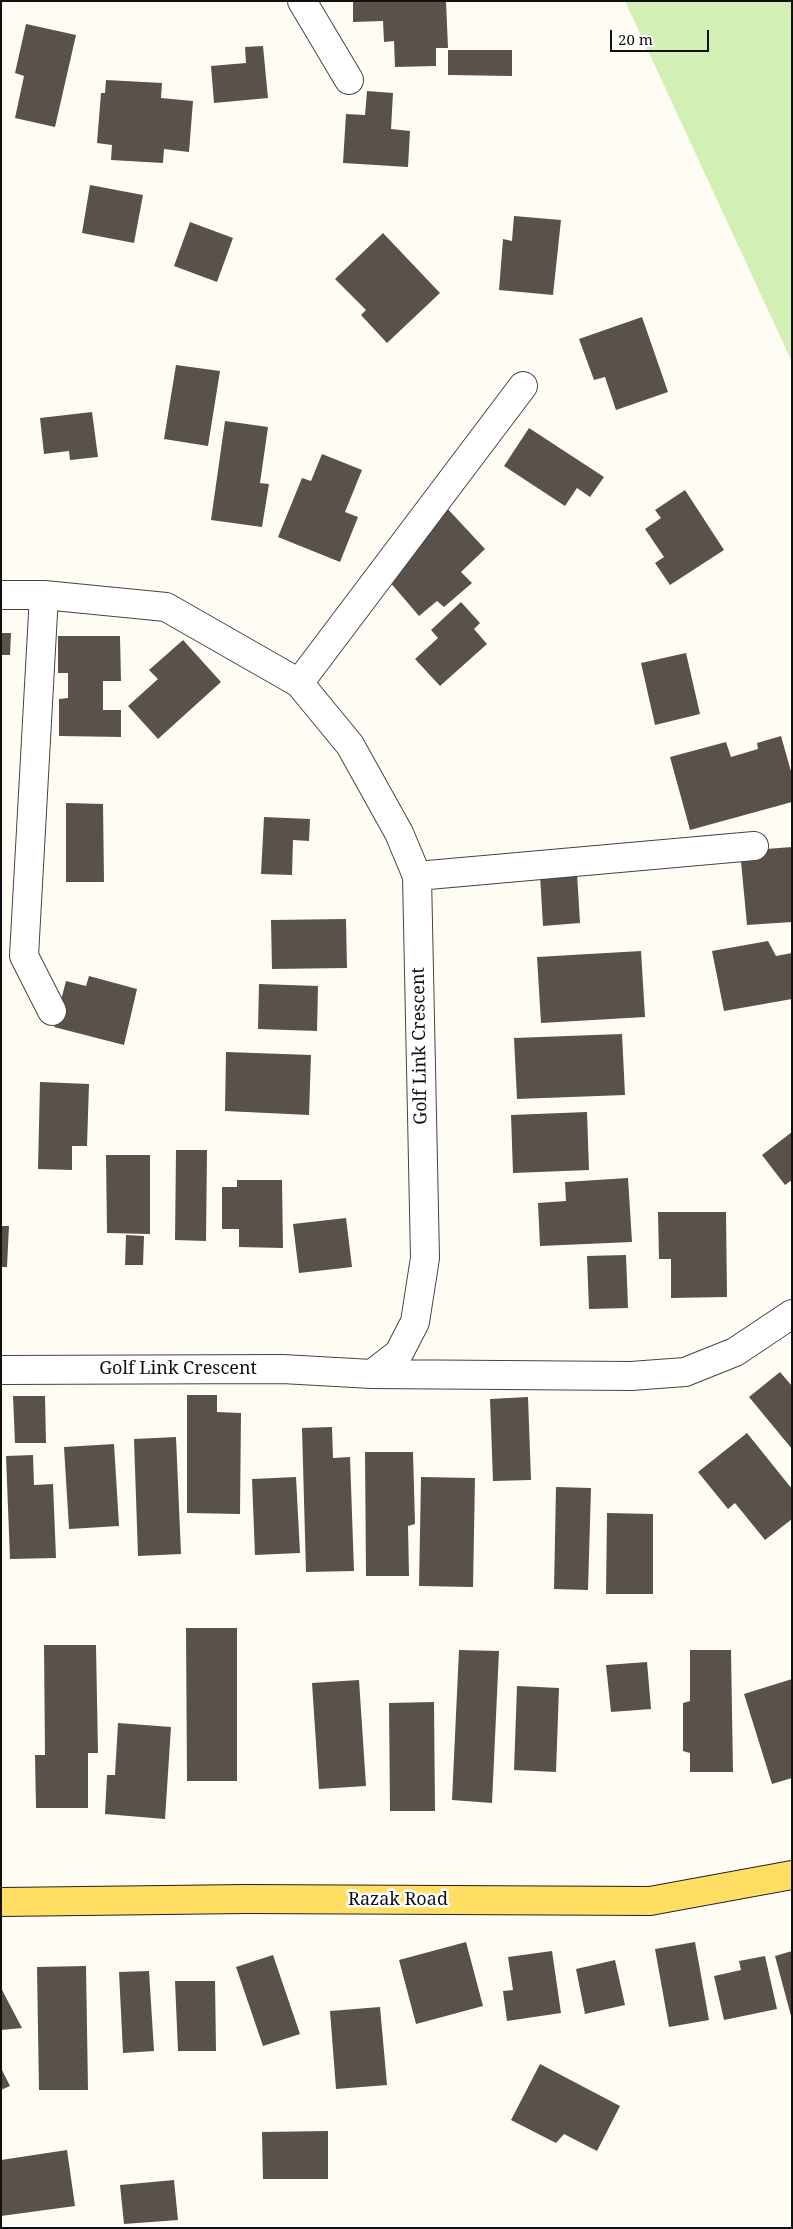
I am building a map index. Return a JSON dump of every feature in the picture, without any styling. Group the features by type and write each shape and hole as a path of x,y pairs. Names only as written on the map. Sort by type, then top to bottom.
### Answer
{"main road":[{"name":"Razak Road","path":"1,1902 237,1899 650,1902 792,1875"}],"street":[{"path":"302,1 349,80"},
{"path":"299,683 524,386"},
{"name":"Golf Link Crescent","path":"1,595 44,595 166,607 299,683 350,745 399,833 417,876 425,1258 415,1322 399,1353 372,1374 282,1369 1,1370"},
{"path":"44,595 24,956 52,1011"},
{"path":"417,876 754,846"},
{"path":"372,1374 632,1376 685,1372 735,1352 792,1314"}],"green space":[{"path":"625,1 792,1 792,362"}],"building":[{"path":"353,1 446,1 448,48 436,48 436,66 395,67 394,41 384,42 383,21 353,22"},
{"path":"26,24 76,35 55,127 15,118 24,76 15,73"},
{"path":"263,46 268,98 214,103 211,66 246,63 245,47"},
{"path":"448,50 512,50 512,76 448,75"},
{"path":"106,80 162,83 161,98 193,101 189,152 164,149 163,163 111,160 112,145 97,143 101,93 105,93"},
{"path":"367,91 393,93 391,129 410,131 408,167 343,163 346,114 365,115"},
{"path":"90,185 143,195 134,243 82,233"},
{"path":"514,216 561,220 553,295 499,290 503,239 512,241"},
{"path":"190,222 233,238 217,282 174,266"},
{"path":"383,233 440,293 387,343 361,315 366,310 335,279"},
{"path":"642,317 668,392 616,410 605,377 594,380 579,339"},
{"path":"176,365 220,371 208,446 164,439"},
{"path":"92,412 98,457 70,460 69,451 44,454 40,418"},
{"path":"225,421 268,427 260,483 269,484 262,527 211,520"},
{"path":"529,428 604,477 590,497 577,488 565,506 504,466"},
{"path":"322,454 362,470 345,512 358,517 340,562 278,537 302,478 311,481"},
{"path":"685,490 724,550 670,585 655,563 664,557 645,529 661,518 655,510"},
{"path":"445,506 485,549 461,572 472,583 444,607 437,601 419,616 389,581 403,569 404,546"},
{"path":"461,602 480,623 474,629 487,644 440,686 415,659 438,638 431,630"},
{"path":"1,633 11,633 10,655 1,655"},
{"path":"58,636 120,636 121,681 103,681 103,710 121,710 121,737 59,736 59,699 68,698 68,673 58,673"},
{"path":"183,640 221,682 158,739 128,706 158,679 149,670"},
{"path":"686,653 700,714 655,725 641,663"},
{"path":"781,736 792,775 792,802 690,830 670,757 726,742 731,757 758,749 757,743"},
{"path":"66,803 103,804 104,882 66,882"},
{"path":"264,817 310,819 309,841 293,840 292,875 261,874"},
{"path":"792,847 792,922 747,925 740,851"},
{"path":"577,873 580,923 543,926 540,875"},
{"path":"346,919 347,968 272,969 271,920"},
{"path":"768,941 776,956 792,953 792,999 724,1011 712,951"},
{"path":"641,951 645,1017 541,1023 537,957"},
{"path":"89,976 137,989 124,1045 54,1027 66,981 86,986"},
{"path":"259,984 318,986 317,1031 258,1029"},
{"path":"622,1034 625,1095 517,1099 514,1038"},
{"path":"226,1052 311,1055 309,1115 225,1111"},
{"path":"40,1082 89,1084 87,1146 72,1146 72,1170 38,1169"},
{"path":"587,1112 589,1170 513,1173 511,1115"},
{"path":"792,1132 792,1180 785,1185 762,1155"},
{"path":"176,1150 207,1150 206,1241 175,1240"},
{"path":"106,1155 150,1155 150,1234 107,1233"},
{"path":"628,1178 632,1242 540,1246 538,1203 566,1201 565,1182"},
{"path":"237,1180 282,1180 283,1248 239,1247 239,1229 222,1229 222,1187 237,1187"},
{"path":"658,1212 726,1212 727,1297 671,1298 671,1259 659,1259"},
{"path":"346,1218 352,1267 299,1273 293,1224"},
{"path":"1,1226 9,1226 7,1267 1,1267"},
{"path":"126,1235 144,1236 143,1265 125,1265"},
{"path":"626,1255 628,1308 589,1309 587,1256"},
{"path":"780,1372 792,1386 792,1449 749,1397"},
{"path":"187,1395 217,1395 217,1412 241,1413 240,1514 187,1513"},
{"path":"13,1396 45,1396 46,1443 15,1443"},
{"path":"528,1397 531,1480 493,1481 490,1399"},
{"path":"332,1427 333,1458 350,1457 354,1571 306,1572 302,1428"},
{"path":"747,1433 792,1489 792,1519 765,1540 735,1503 728,1509 698,1472"},
{"path":"176,1437 181,1554 138,1556 134,1439"},
{"path":"114,1444 119,1526 69,1529 64,1447"},
{"path":"365,1452 413,1452 415,1524 408,1526 409,1576 366,1576"},
{"path":"33,1455 34,1485 53,1484 56,1558 10,1559 6,1456"},
{"path":"296,1477 300,1553 255,1555 252,1479"},
{"path":"421,1477 475,1478 473,1587 419,1586"},
{"path":"556,1487 591,1488 588,1590 554,1589"},
{"path":"607,1513 653,1514 653,1594 606,1594"},
{"path":"186,1628 237,1628 237,1781 187,1781"},
{"path":"44,1645 96,1645 98,1753 88,1753 88,1808 36,1808 35,1755 45,1755"},
{"path":"459,1650 499,1651 492,1803 452,1800"},
{"path":"690,1650 731,1650 733,1772 690,1772 690,1753 683,1751 683,1703 690,1701"},
{"path":"647,1662 651,1709 611,1712 606,1665"},
{"path":"792,1679 792,1778 772,1784 744,1694"},
{"path":"359,1680 366,1786 319,1789 312,1683"},
{"path":"517,1686 559,1688 556,1772 514,1770"},
{"path":"434,1702 435,1811 390,1811 389,1703"},
{"path":"118,1723 171,1727 165,1819 105,1814 107,1775 115,1775"},
{"path":"466,1942 483,2006 416,2024 399,1960"},
{"path":"695,1942 709,2020 669,2027 655,1949"},
{"path":"552,1951 561,2013 507,2021 503,1991 513,1990 508,1957"},
{"path":"792,1951 792,2016 791,2016 775,1956"},
{"path":"273,1955 300,2034 263,2046 236,1967"},
{"path":"765,1956 777,2009 724,2020 714,1976 741,1970 739,1961"},
{"path":"615,1960 625,2005 585,2014 576,1969"},
{"path":"86,1966 88,2090 39,2090 37,1967"},
{"path":"149,1971 154,2051 123,2053 119,1972"},
{"path":"175,1981 215,1981 216,2051 178,2051"},
{"path":"1,1988 22,2028 1,2030"},
{"path":"380,2007 387,2085 336,2089 330,2011"},
{"path":"540,2064 620,2106 597,2151 564,2134 556,2143 511,2120"},
{"path":"1,2068 10,2086 1,2090"},
{"path":"328,2131 328,2179 263,2179 262,2132"},
{"path":"67,2150 75,2206 1,2216 1,2160"},
{"path":"174,2180 178,2220 124,2224 120,2185"}]}
